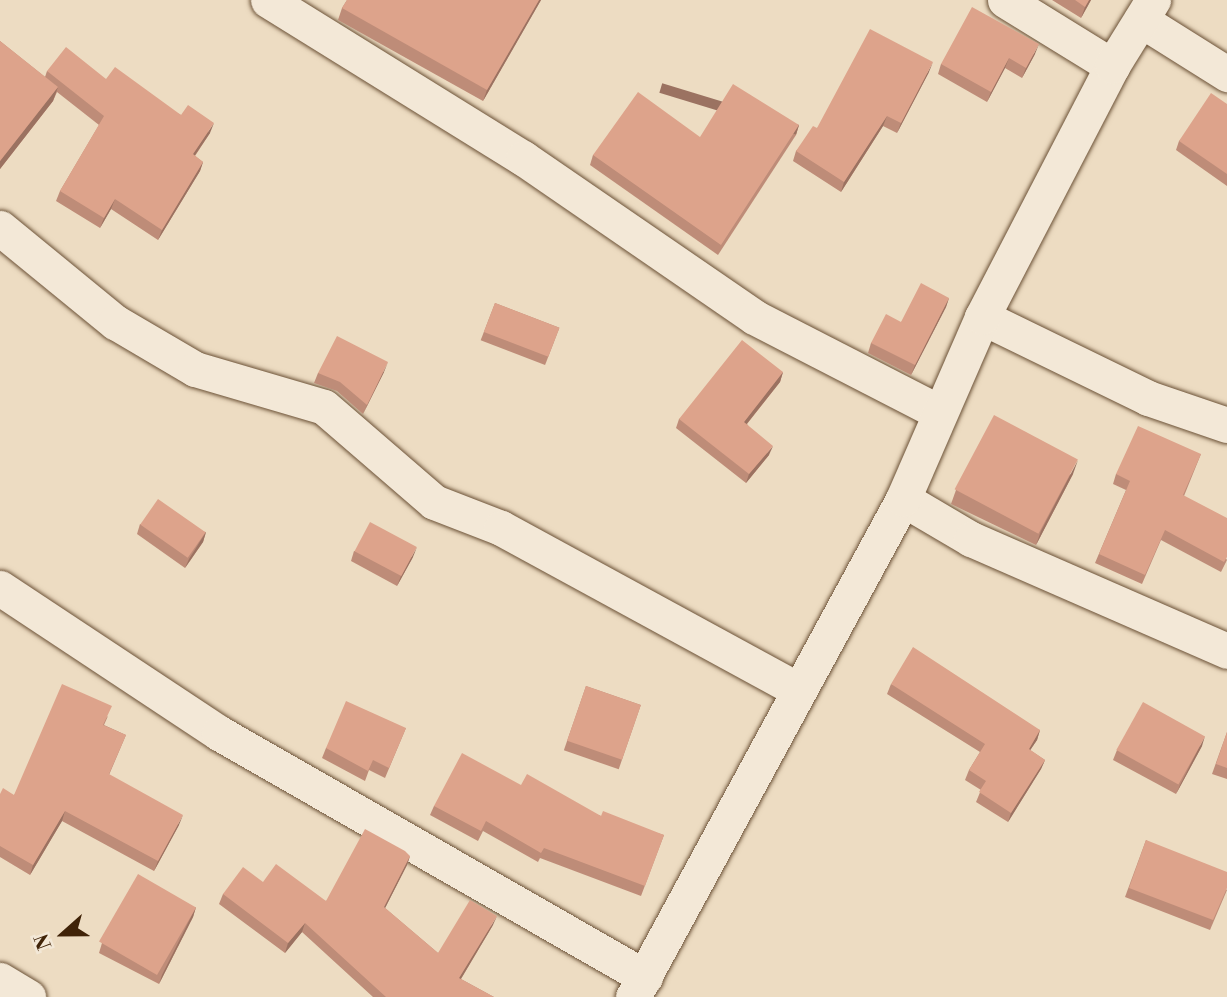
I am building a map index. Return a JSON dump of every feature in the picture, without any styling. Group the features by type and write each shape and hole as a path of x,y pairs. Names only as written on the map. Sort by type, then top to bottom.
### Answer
{"street":[{"path":"268,0 523,158 754,317 939,412"},
{"path":"1005,0 1112,66"},
{"path":"0,588 219,733 639,987 796,689 904,499 939,412 982,317 1112,66 1147,10 1227,74"},
{"path":"0,228 115,322 195,369 324,407 434,502 501,528 796,689"},
{"path":"982,317 1148,398 1227,425"},
{"path":"904,499 971,539 1227,651"},
{"path":"0,980 28,997"}],"building":[{"path":"347,0 539,0 487,90 342,8"},
{"path":"1075,0 1089,0 1085,7"},
{"path":"972,7 1039,44 1026,68 1009,58 991,92 941,64"},
{"path":"870,29 933,62 901,123 887,116 844,182 796,151 813,126 817,128"},
{"path":"0,41 58,87 0,161"},
{"path":"66,47 106,79 115,67 181,115 188,105 214,123 193,154 203,162 162,230 115,199 104,218 60,191 104,116 47,71"},
{"path":"733,84 799,125 721,245 593,155 638,92 700,137"},
{"path":"1211,93 1227,104 1227,174 1179,141"},
{"path":"921,283 949,298 915,365 871,343 886,314 901,322"},
{"path":"495,303 559,328 548,357 484,332"},
{"path":"337,336 388,362 367,405 340,382 318,373"},
{"path":"742,340 783,372 744,422 773,446 749,474 679,419"},
{"path":"994,415 1078,460 1038,534 955,489"},
{"path":"1138,426 1201,454 1183,495 1227,518 1227,557 1224,562 1165,530 1145,575 1099,554 1130,481 1116,474"},
{"path":"158,499 206,532 188,558 140,524"},
{"path":"370,522 417,547 401,576 355,551"},
{"path":"913,647 1040,730 1029,749 1045,760 1011,813 979,792 986,781 969,770 985,744 891,684"},
{"path":"62,684 112,706 103,725 126,735 109,774 183,815 158,861 65,811 33,865 0,846 0,794 3,788 14,795"},
{"path":"586,686 641,705 622,760 567,741"},
{"path":"346,701 406,728 389,768 373,760 368,771 326,748"},
{"path":"1143,702 1205,736 1178,785 1116,750"},
{"path":"1227,732 1227,768 1216,764"},
{"path":"462,753 521,785 527,774 601,816 603,811 664,835 645,886 544,848 541,853 486,821 481,831 434,806"},
{"path":"365,829 410,856 384,907 438,953 470,900 497,916 459,978 494,997 386,997 305,923 288,943 223,894 243,867 263,882 276,864 326,901"},
{"path":"1146,840 1227,872 1227,888 1213,920 1129,888"},
{"path":"138,874 196,908 157,975 99,942"}]}
